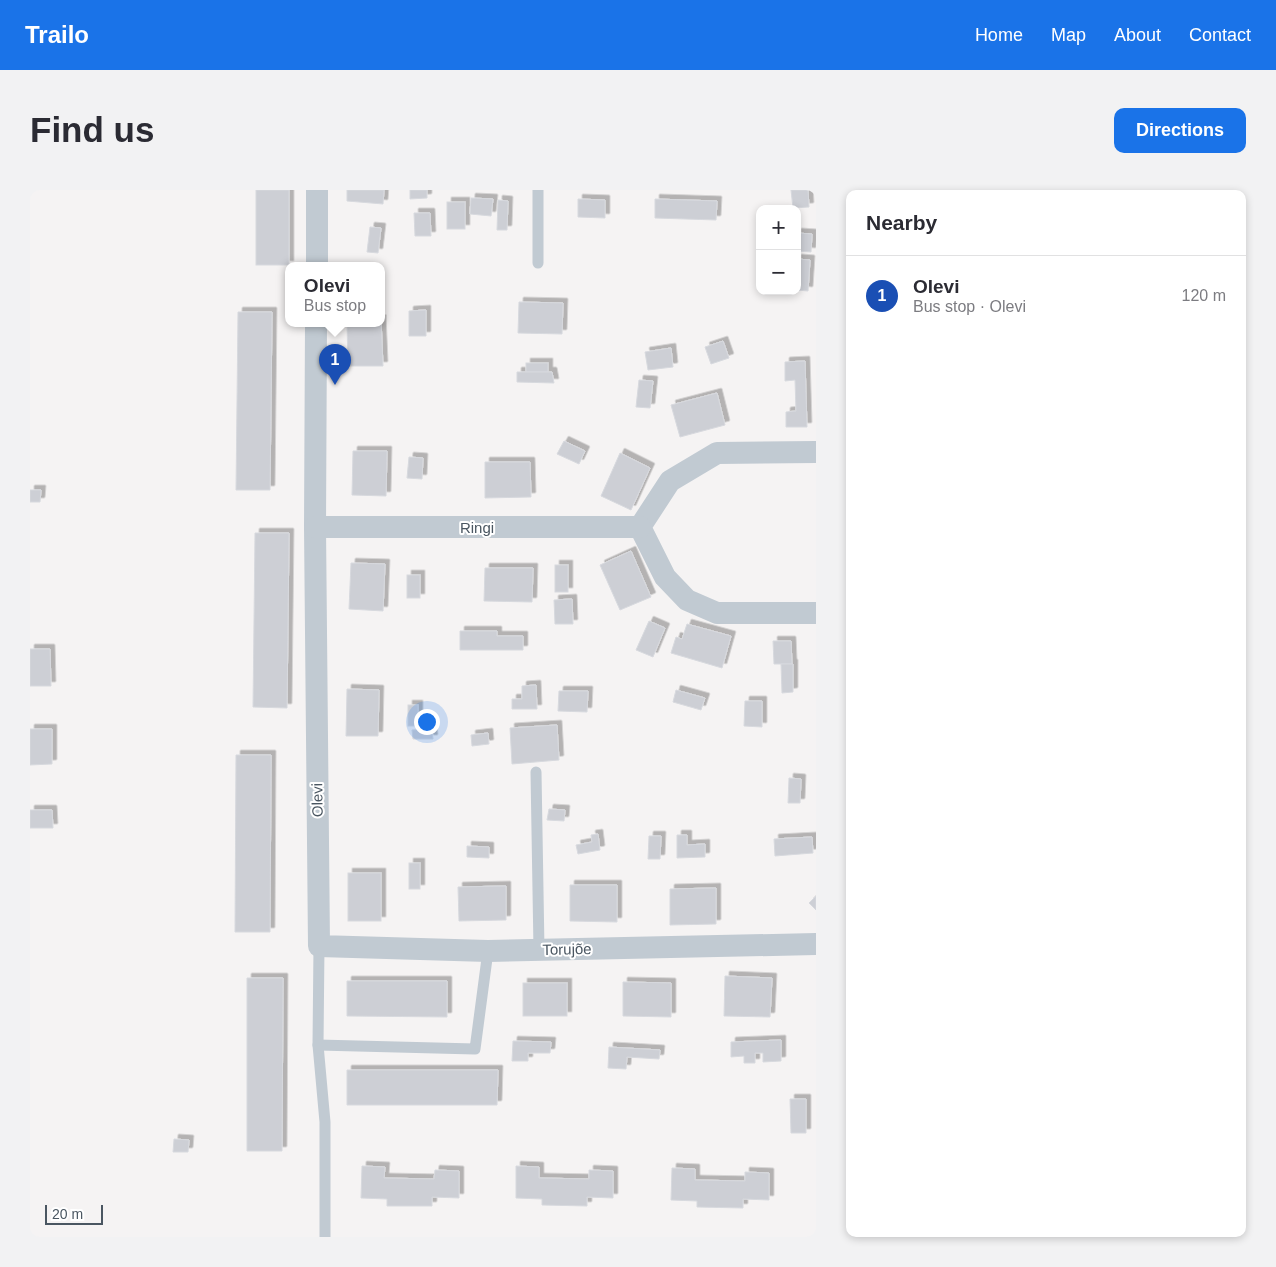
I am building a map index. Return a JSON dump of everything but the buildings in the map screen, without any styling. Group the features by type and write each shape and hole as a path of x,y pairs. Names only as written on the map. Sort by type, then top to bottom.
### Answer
{"street":[{"path":"317,190 317,262"},
{"name":"Olevi","path":"316,327 315,527 319,946"},
{"path":"816,452 717,453 670,481 640,527 665,577 687,600 717,613 816,613"},
{"name":"Ringi","path":"315,527 640,527"},
{"name":"Torujõe","path":"319,946 488,951 816,944"}],"lane":[{"path":"538,190 538,263"},
{"path":"536,772 539,950"},
{"path":"319,946 318,1045 325,1122 325,1237"},
{"path":"318,1045 475,1049 488,951"}],"place":[{"name":"Olevi","path":"335,385"}]}
